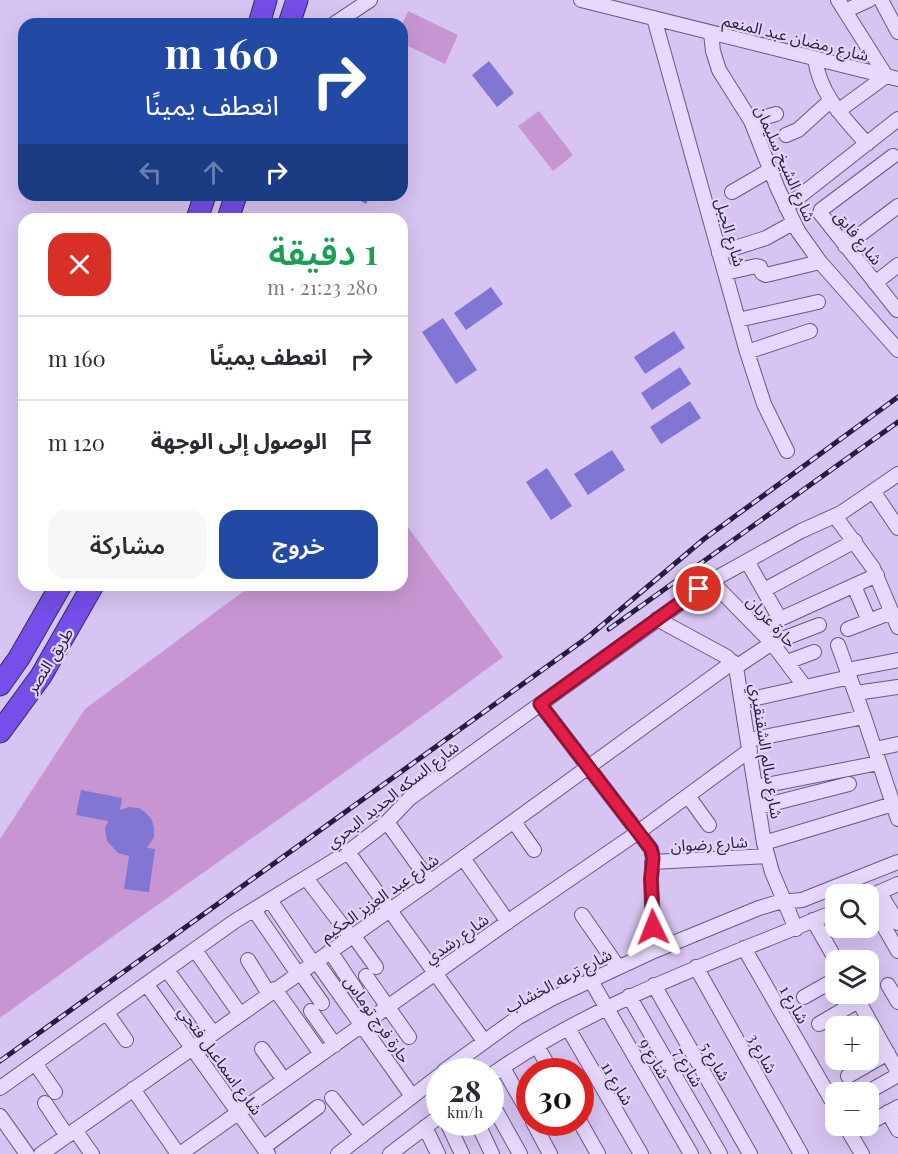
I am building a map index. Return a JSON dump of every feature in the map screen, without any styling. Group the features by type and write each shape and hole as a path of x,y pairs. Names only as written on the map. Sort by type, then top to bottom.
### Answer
{"highway":[{"path":"261,18 267,0"},
{"path":"292,18 297,0"},
{"name":"طريق النصر","path":"0,685 19,658 58,591"},
{"name":"طريق النصر","path":"0,732 40,676 90,591"}],"street":[{"path":"343,18 370,0"},
{"name":"شارع رمضان عبد المنعم","path":"581,0 892,78"},
{"path":"786,135 798,130 834,106 892,78 842,6 869,0"},
{"path":"882,0 898,32"},
{"name":"شارع الجبل","path":"654,18 747,352 764,404 787,451"},
{"name":"شارع الشيخ سليمان","path":"711,33 713,51 719,70 751,122 794,223 820,262 898,350"},
{"path":"815,59 820,81 834,106 896,159"},
{"path":"751,122 776,114"},
{"path":"786,207 898,119"},
{"name":"شارع فايق","path":"896,159 820,212 897,310"},
{"path":"732,192 770,170"},
{"path":"845,246 898,207"},
{"path":"719,253 759,240 794,223"},
{"path":"725,273 756,266 760,267 762,273 766,275 820,262"},
{"path":"875,283 898,266"},
{"path":"738,320 818,302"},
{"path":"875,326 897,310"},
{"path":"747,352 810,331"},
{"name":"شارع السكه الحديد البحري","path":"0,1088 195,950 254,910 348,852 387,822 410,798 711,581 801,531 835,516 898,474"},
{"path":"873,491 898,528"},
{"path":"835,516 855,541 876,575 898,627"},
{"path":"764,590 855,541"},
{"path":"747,561 780,619"},
{"path":"758,629 876,575"},
{"name":"حارة عريان","path":"711,581 772,643 805,687"},
{"path":"854,585 869,621"},
{"path":"848,629 892,612"},
{"path":"657,619 727,657 735,665"},
{"name":"شارع عبد العزيز الحكيم","path":"41,1154 735,665 772,643 819,625"},
{"path":"838,645 898,819"},
{"path":"787,662 814,652"},
{"path":"743,701 805,687 898,660"},
{"name":"شارع سالم الشقنقيري","path":"735,665 743,701 766,849 796,928"},
{"path":"856,693 898,687"},
{"path":"540,704 651,849 654,951"},
{"path":"750,745 864,717"},
{"path":"874,749 898,744"},
{"name":"شارع رشدي","path":"179,1154 637,833 750,745"},
{"path":"756,787 879,763"},
{"path":"759,807 849,784"},
{"path":"687,796 709,825"},
{"name":"شارع رضوان","path":"652,862 766,849 893,804"},
{"path":"387,822 430,882"},
{"path":"514,822 534,850"},
{"path":"348,852 484,1041"},
{"path":"463,858 507,922"},
{"name":"شارع ترعه الخشاب","path":"461,1058 517,1018 618,967 759,908 784,901 802,900 898,862"},
{"path":"306,878 352,936 388,1007 409,1037"},
{"path":"879,893 898,884"},
{"name":"حارة فرج توماس","path":"270,900 412,1096"},
{"path":"879,903 898,923"},
{"path":"254,910 299,973 335,1045"},
{"path":"879,911 898,951"},
{"path":"582,915 618,967"},
{"path":"504,1067 568,1028 629,996 825,915"},
{"path":"813,920 830,950"},
{"name":"شارع 1","path":"744,948 825,1089"},
{"path":"195,950 240,1014"},
{"path":"330,951 356,990"},
{"path":"248,960 321,1054"},
{"name":"شارع 3","path":"696,967 801,1154"},
{"path":"167,970 213,1033"},
{"name":"شارع 9","path":"590,980 691,1154"},
{"name":"شارع اسماعيل فتحي","path":"147,985 266,1151"},
{"name":"شارع 5","path":"654,985 750,1154"},
{"path":"804,997 825,985"},
{"path":"888,985 898,1002"},
{"name":"شارع 7","path":"629,996 720,1154"},
{"path":"819,1024 846,1004"},
{"path":"107,1013 126,1040"},
{"name":"شارع 11","path":"568,1028 641,1154"},
{"path":"879,1041 898,1073 879,1085"},
{"path":"537,1046 544,1058"},
{"path":"262,1049 284,1080"},
{"path":"848,1076 888,1053"},
{"path":"35,1063 55,1092"},
{"path":"504,1070 516,1091"},
{"path":"338,1154 426,1086"},
{"path":"133,1089 179,1154"},
{"path":"332,1098 362,1136"},
{"path":"45,1103 92,1154"},
{"path":"266,1151 318,1107"},
{"path":"879,1118 893,1110 898,1130"},
{"path":"0,1116 27,1154"},
{"path":"504,1125 520,1154"},
{"path":"390,1154 407,1149 425,1127 438,1154"},
{"path":"454,1136 462,1154"},
{"path":"484,1136 492,1154"},
{"path":"540,1136 550,1154"},
{"path":"588,1136 598,1154"},
{"path":"851,1136 862,1154"}],"shaded area":[{"path":"408,11 458,35 445,64 408,46 408,18 405,18"},
{"path":"539,111 573,155 553,171 518,126"},
{"path":"408,527 503,657 0,1018 0,839 85,709 244,591 408,591"}],"building":[{"path":"489,61 514,93 497,107 472,75"},
{"path":"491,287 503,304 466,330 454,313"},
{"path":"443,318 477,370 456,384 422,332"},
{"path":"674,331 685,348 645,374 634,357"},
{"path":"680,367 691,384 652,410 641,393"},
{"path":"690,401 701,418 661,444 650,427"},
{"path":"612,450 625,470 588,495 574,474"},
{"path":"547,468 572,506 551,520 526,482"},
{"path":"81,790 122,798 120,810 129,807 139,808 152,820 154,837 147,848 155,849 149,892 124,889 129,856 118,853 107,841 105,828 108,821 76,815"}],"railway":[{"path":"0,1061 588,637 704,539 898,397"},
{"path":"609,629 898,422"}],"route":[{"path":"653,927 651,849 540,704 699,589"}]}
